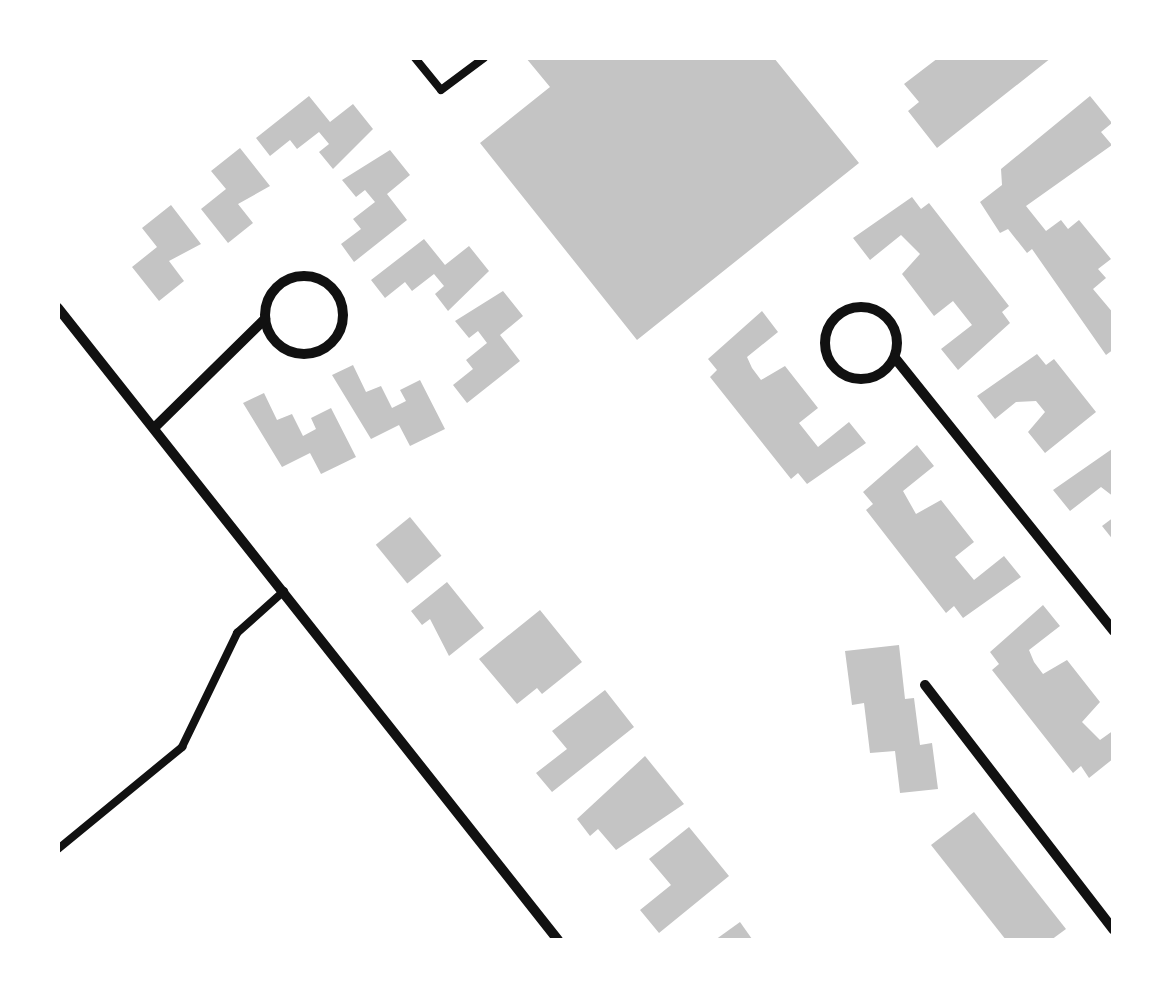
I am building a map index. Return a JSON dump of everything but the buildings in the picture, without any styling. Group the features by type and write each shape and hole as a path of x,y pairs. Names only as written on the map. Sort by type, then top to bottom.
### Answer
{"street":[{"path":"154,428 265,319 268,299 280,283 300,276 328,284 344,310 341,330 328,346 309,354 281,345 265,319"},
{"path":"895,358 866,380 847,378 831,366 827,329 838,314 856,306 876,309 891,321 895,358 1114,630"},
{"path":"58,308 558,940"},
{"path":"925,686 1114,930"}],"lane":[{"path":"415,58 442,90 484,58"},
{"path":"58,850 182,747 237,633 284,592"}]}
